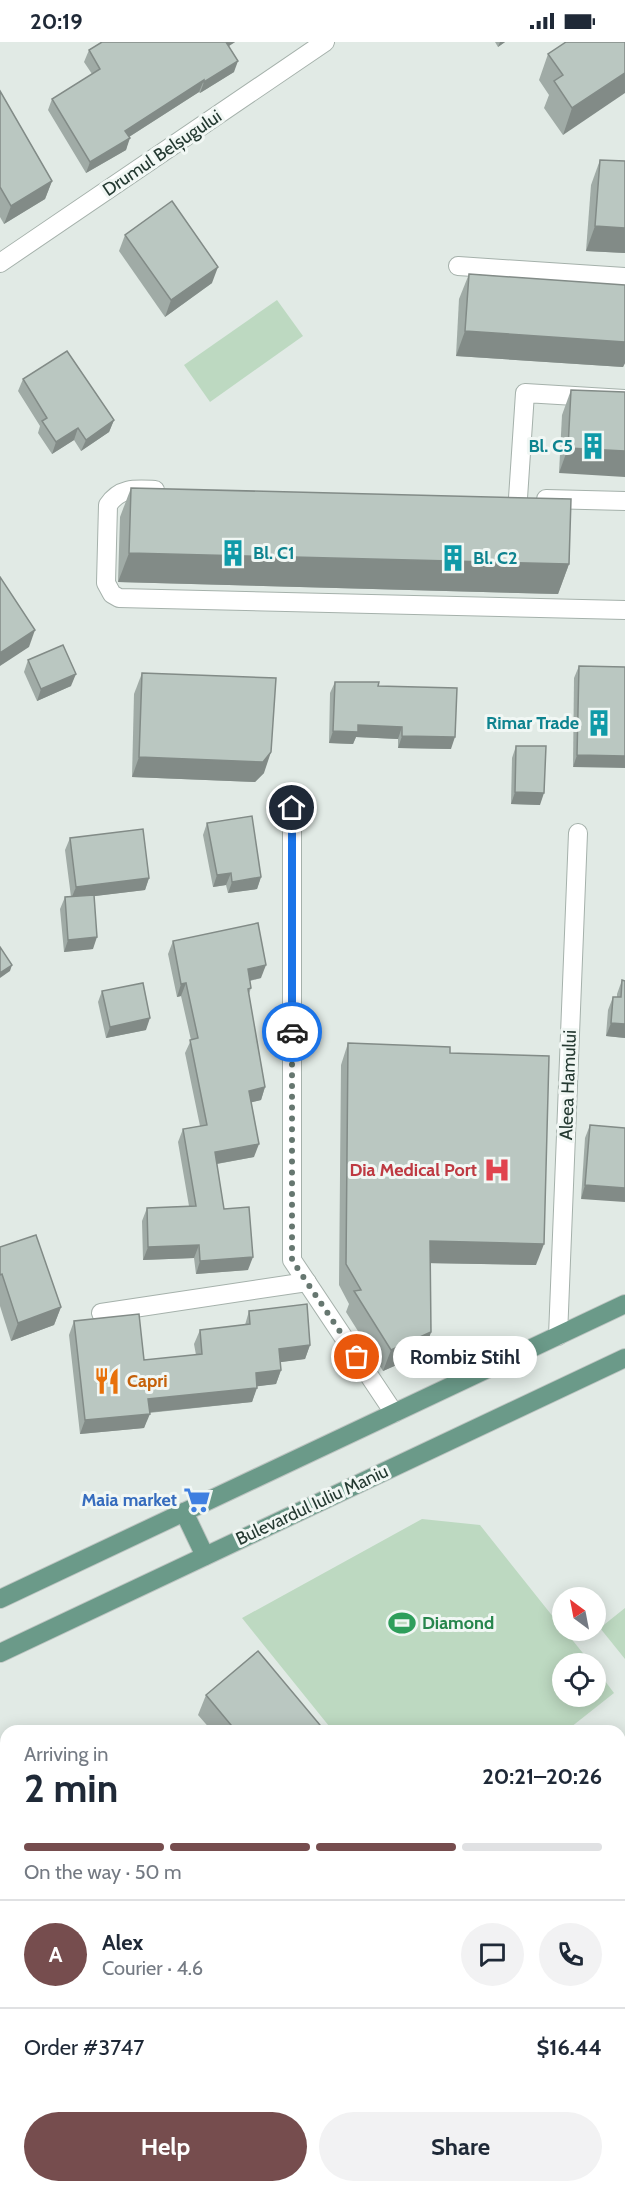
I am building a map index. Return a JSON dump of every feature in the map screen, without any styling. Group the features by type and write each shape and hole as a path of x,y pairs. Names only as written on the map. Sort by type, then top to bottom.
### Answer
{"main road":[{"path":"0,1599 625,1304"},
{"name":"Bulevardul Iuliu Maniu","path":"0,1653 625,1358"},
{"path":"184,1512 205,1556"}],"street":[{"name":"Drumul Belșugului","path":"0,263 325,42"},
{"path":"458,266 625,277"},
{"path":"518,498 525,393 625,399"},
{"path":"167,490 131,489 113,498 108,505 106,583 112,594 119,598 625,610"},
{"path":"495,498 625,501"},
{"path":"292,808 292,1260 394,1413"},
{"name":"Aleea Hamului","path":"558,1336 578,833"},
{"path":"101,1313 307,1282"}],"green space":[{"path":"277,300 303,336 210,402 184,365"},
{"name":"Diamond","path":"422,1519 480,1525 552,1615 552,1641 573,1641 583,1653 552,1653 552,1707 596,1707 574,1725 328,1725 242,1618"},
{"path":"625,1608 625,1659 606,1635 606,1623"},
{"name":"Diamond","path":"606,1682 614,1693 606,1699"}],"building":[{"path":"102,42 226,42 238,61 125,131 130,138 90,162 52,99 100,69 89,50"},
{"path":"566,42 625,42 625,73 572,108 554,81 563,75 548,54"},
{"path":"0,91 52,181 11,206 0,187"},
{"path":"600,160 625,161 625,228 595,226"},
{"path":"172,201 218,267 171,300 125,235"},
{"path":"469,274 625,285 625,342 465,331"},
{"path":"67,351 114,420 86,440 78,428 56,442 42,421 47,418 23,379"},
{"path":"571,390 625,392 625,451 568,448"},
{"path":"131,488 571,499 569,564 129,553"},
{"path":"0,577 35,630 0,653"},
{"path":"63,645 76,674 41,689 28,660"},
{"name":"Rimar Trade","path":"579,666 625,667 625,756 577,755"},
{"path":"142,673 276,678 271,752 263,762 139,757"},
{"path":"335,682 379,682 378,686 457,688 455,737 402,736 402,727 358,725 358,732 333,731"},
{"path":"516,746 546,746 544,793 515,792"},
{"path":"252,816 261,877 232,882 231,873 217,875 207,823"},
{"path":"143,829 149,878 76,887 70,838"},
{"path":"94,895 97,937 68,940 65,897"},
{"path":"258,923 266,965 248,969 251,988 248,989 265,1087 249,1091 259,1144 215,1152 224,1209 249,1207 253,1257 200,1261 199,1245 148,1247 147,1208 196,1206 183,1129 207,1125 190,1040 198,1038 186,983 181,984 173,941"},
{"path":"0,947 12,965 0,973"},
{"path":"622,980 625,981 625,1024 611,1023 613,997 621,997"},
{"path":"143,983 150,1018 110,1027 102,991"},
{"path":"348,1043 450,1047 450,1053 549,1056 544,1244 430,1241 431,1332 391,1350 354,1291 361,1290 346,1264"},
{"path":"590,1125 625,1128 625,1188 585,1185"},
{"path":"36,1235 61,1307 18,1323 2,1274 0,1275 0,1247"},
{"path":"307,1304 310,1345 279,1349 281,1370 256,1373 257,1388 148,1399 150,1414 85,1420 74,1321 139,1314 144,1360 202,1354 200,1330 250,1324 249,1311"},
{"path":"258,1651 320,1725 231,1725 206,1695"}],"way so far":[{"path":"292,1032 292,1260 357,1357"}],"place":[{"name":"Bl. C5","path":"593,446"},
{"name":"Bl. C1","path":"233,553"},
{"name":"Bl. C2","path":"453,558"},
{"name":"Rimar Trade","path":"599,723"},
{"name":"Dia Medical Port","path":"497,1170"},
{"name":"Rombiz Stihl","path":"357,1357"},
{"name":"Capri","path":"107,1381"},
{"name":"Maia market","path":"197,1500"},
{"name":"Diamond","path":"402,1623"}],"route":[{"path":"292,808 292,1032"}]}
